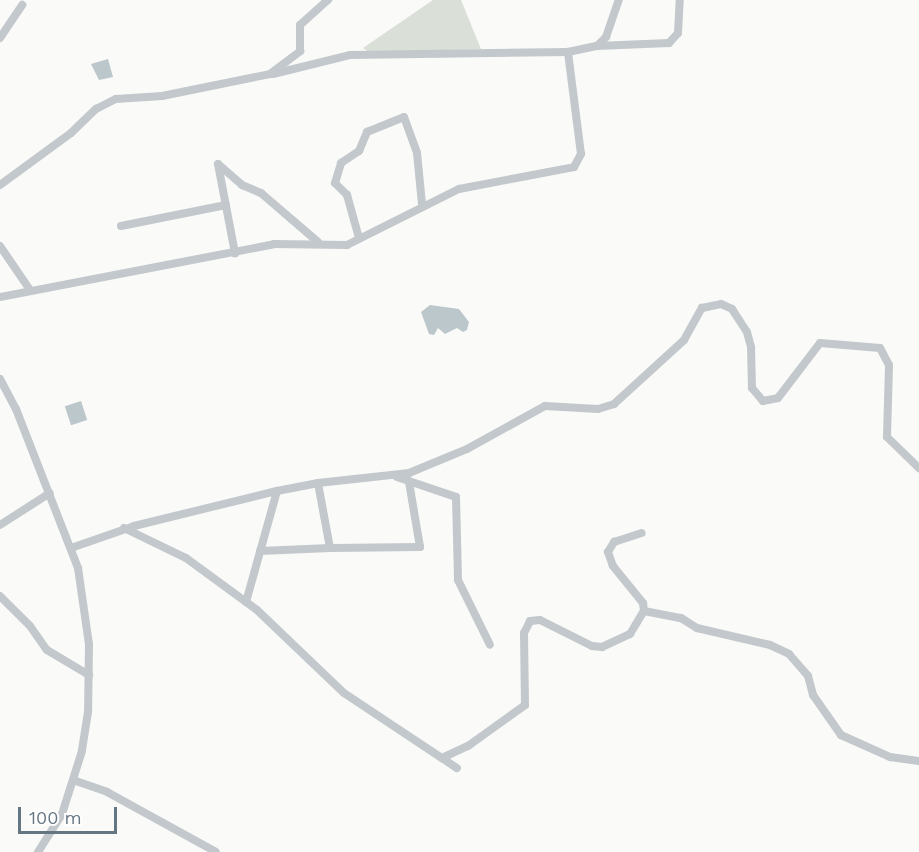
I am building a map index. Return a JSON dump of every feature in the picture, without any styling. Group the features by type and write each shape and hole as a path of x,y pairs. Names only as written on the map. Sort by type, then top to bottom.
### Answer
{"street":[{"path":"270,74 300,51 300,25 328,0"},
{"path":"597,46 606,37 619,0"},
{"path":"0,185 96,110 116,99 162,96 350,55 568,52 597,46 669,43 678,33 680,0"},
{"path":"0,38 22,5"},
{"path":"0,297 285,243 347,245 422,204 469,186 578,164 582,154 568,52"},
{"path":"359,238 347,195 335,183 341,163 359,151 367,132 404,117 417,153 422,204"},
{"path":"235,253 218,164 242,185 261,193 320,243"},
{"path":"122,226 226,205"},
{"path":"0,246 30,290"},
{"path":"71,548 124,528 277,491 318,483 396,477 467,449 545,406 598,409 614,404 684,340 702,308 721,304 732,309 747,332 751,347 752,387 764,401 778,398 820,343 880,348 889,365 887,437 919,468"},
{"path":"0,379 16,409 71,548 83,592 90,675 85,733 73,780 62,814 38,852"},
{"path":"396,477 456,497 458,580 489,645"},
{"path":"260,551 420,547 410,482"},
{"path":"318,483 330,548"},
{"path":"246,602 277,491"},
{"path":"0,525 50,494"},
{"path":"124,528 186,558 246,602 344,693 457,768"},
{"path":"442,758 468,746 525,705 524,633 530,621 540,620 592,646 602,647 630,634 644,611 643,603 613,566 608,552 614,542 642,533"},
{"path":"0,596 30,626 47,650 90,675"},
{"path":"644,611 681,618 697,628 770,645 789,654 808,676 813,695 841,735 890,757 919,761"},
{"path":"73,780 107,792 216,852"}],"shaded area":[{"path":"433,0 461,0 481,49 369,52 363,48"},
{"path":"108,59 113,77 99,80 91,64"},
{"path":"430,305 459,309 469,322 467,330 463,332 457,328 445,334 438,328 434,335 429,334 421,312"},
{"path":"81,401 87,420 71,425 65,406"}]}
